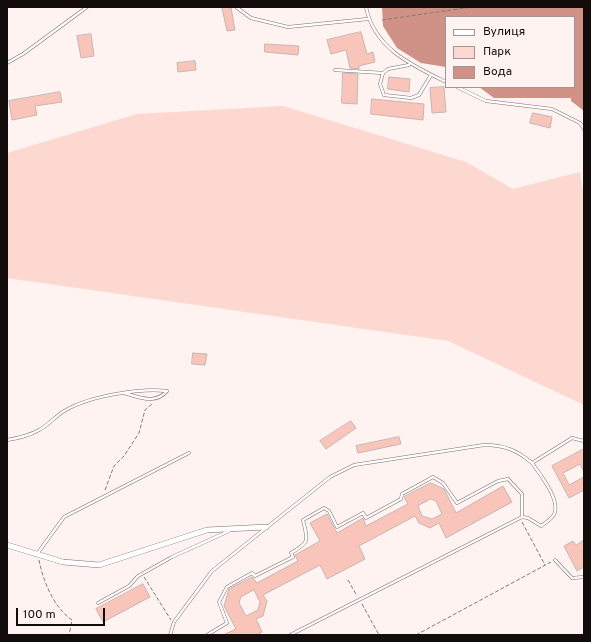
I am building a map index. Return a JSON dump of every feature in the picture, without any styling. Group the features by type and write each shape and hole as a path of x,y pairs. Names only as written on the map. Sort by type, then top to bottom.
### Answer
{"street":[{"path":"7,545 59,561 99,565 207,530 266,526"}],"lane":[{"path":"7,63 23,54 87,7"},
{"path":"236,7 251,18 288,27 368,19"},
{"path":"366,7 368,19 384,44 410,65 445,82"},
{"path":"410,65 388,69 383,73 380,84 384,95 411,98 419,95 431,75"},
{"path":"335,70 383,73"},
{"path":"459,88 486,100 552,109 580,123 584,129"},
{"path":"7,440 28,435 40,430 68,409 105,396 124,393 167,391 155,400 124,393"},
{"path":"532,463 572,438 584,441"},
{"path":"170,635 174,623 212,571 266,526 330,477 354,465 484,445 499,445 514,450 532,463 550,489 556,511 553,517 541,526 528,518 521,518 290,635"},
{"path":"37,554 64,517 189,453"},
{"path":"207,635 227,623 219,602 227,587 252,573 255,576 292,557 291,553 305,545 307,540 303,520 324,508 329,511 337,526 363,513 366,518 401,499 402,494 433,477 443,483 456,503 498,481 508,479 522,494 521,518"},
{"path":"98,603 129,586 138,576 172,557 233,529"},
{"path":"555,560 572,578 584,577"}],"path":[{"path":"382,20 472,7"},
{"path":"106,496 107,484 114,466 124,456 139,433 145,410 155,400"},
{"path":"521,518 545,565"},
{"path":"37,554 48,587 60,608 72,620 69,635"},
{"path":"416,635 555,560"},
{"path":"138,576 144,577 169,619 174,623"},
{"path":"56,609 60,608"},
{"path":"372,624 379,635"}],"green space":[{"path":"283,106 466,162 513,189 580,172 584,197 584,405 448,341 7,278 7,153 137,114"}],"water":[{"path":"382,7 584,7 584,111 571,101 571,98 494,98 480,88 575,88 575,16 445,16 445,67 421,63 397,48 383,26"}],"building":[{"path":"231,7 235,30 227,31 222,8"},
{"path":"361,32 367,54 373,52 375,62 359,66 359,69 350,68 346,50 331,54 327,40"},
{"path":"91,34 94,56 81,58 77,36"},
{"path":"265,44 299,46 298,55 265,52"},
{"path":"195,61 196,70 178,72 177,63"},
{"path":"343,73 358,74 357,104 342,103"},
{"path":"389,77 410,79 409,92 388,89"},
{"path":"444,87 446,112 432,113 430,88"},
{"path":"60,92 62,102 35,106 37,115 12,120 9,101"},
{"path":"372,99 424,104 423,120 371,114"},
{"path":"533,113 552,117 550,128 530,123"},
{"path":"193,353 207,354 205,365 192,364"},
{"path":"351,421 356,428 326,449 320,441"},
{"path":"399,437 401,444 358,453 356,446"},
{"path":"584,449 584,472 580,464 563,473 569,485 584,477 584,490 569,498 552,466"},
{"path":"431,483 444,489 456,513 503,486 512,502 446,538 439,523 430,528 419,523 415,516 359,546 365,559 327,579 320,565 263,595 267,601 263,616 256,619 262,632 257,635 223,635 236,629 224,606 229,589 252,577 257,583 298,561 295,555 320,541 310,523 327,514 337,533 363,518 366,526 408,504 404,497","holes":["431,499 436,501 442,514 432,519 422,516 418,506","254,590 260,602 258,610 246,616 239,603 241,597"]},
{"path":"584,540 584,567 577,571 564,546 573,541 576,545"},
{"path":"143,584 150,597 103,622 96,609"}]}
